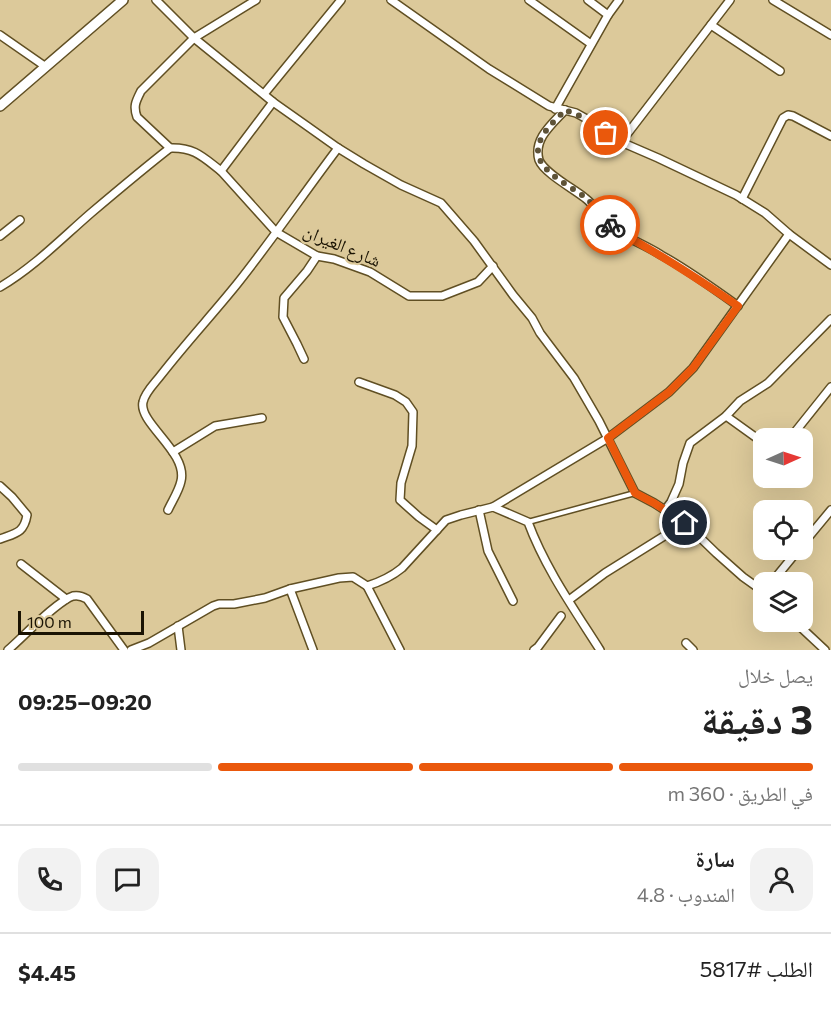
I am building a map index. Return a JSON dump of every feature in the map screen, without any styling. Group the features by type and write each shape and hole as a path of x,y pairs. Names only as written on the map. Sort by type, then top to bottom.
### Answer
{"street":[{"path":"156,0 194,38 273,102 338,148 401,185 441,203 474,241 574,378 608,438 635,493 685,523 753,584"},
{"path":"0,287 15,279 170,148 137,117 134,110 135,102 141,91 194,38 256,0"},
{"path":"264,94 341,0"},
{"path":"391,0 489,69 555,109 565,110 585,118 621,142 742,199 765,213 831,265"},
{"path":"529,0 591,44"},
{"path":"588,0 608,15"},
{"path":"555,109 608,15 619,0"},
{"path":"621,142 730,0"},
{"path":"773,0 831,35"},
{"path":"0,106 46,68 119,1"},
{"path":"711,25 780,71"},
{"path":"0,35 46,68"},
{"path":"221,171 273,102"},
{"path":"565,110 539,141 540,162 546,170 588,200 615,230 679,266 738,306"},
{"path":"742,199 783,118 788,115 793,116 831,136"},
{"name":"شارع الغيران","path":"170,148 182,147 195,151 221,171 276,232 317,256 370,272 409,296 442,296 478,282 493,266"},
{"path":"168,510 181,481 182,467 145,413 142,404 146,394 236,285 338,148"},
{"path":"0,236 20,220"},
{"path":"367,586 394,575 446,520 493,507 608,438 669,392 693,368 789,234"},
{"path":"304,359 283,317 284,298 317,256"},
{"path":"665,510 679,484 690,443 726,416 740,401 768,383 831,319"},
{"path":"359,382 395,395 406,402 413,412 412,446 401,483 400,500 437,530"},
{"path":"798,428 831,387"},
{"path":"726,416 753,435"},
{"path":"173,452 215,426 262,418"},
{"path":"0,486 27,515 26,525 18,533 0,538"},
{"path":"493,507 528,522 548,566 600,650"},
{"path":"479,510 488,551 513,601"},
{"path":"813,532 831,510"},
{"path":"569,600 606,573 685,523"},
{"path":"780,572 790,560"},
{"path":"21,564 66,599"},
{"path":"131,650 149,643 219,604 234,604 265,598 290,589 353,577 367,586 400,650"},
{"path":"290,589 313,650"},
{"path":"8,650 59,604 66,599 78,596 87,599 124,650"},
{"path":"534,650 561,616"},
{"path":"178,626 182,650"},
{"path":"806,632 825,650"},
{"path":"686,643 693,650"}],"lane":[{"path":"528,522 635,493"}],"way so far":[{"path":"606,133 585,118 565,110 539,141 538,153 540,162 546,170 588,200 610,225"}],"route":[{"path":"610,225 615,230 662,255 738,306 693,368 669,392 608,438 635,493 685,523"}]}
